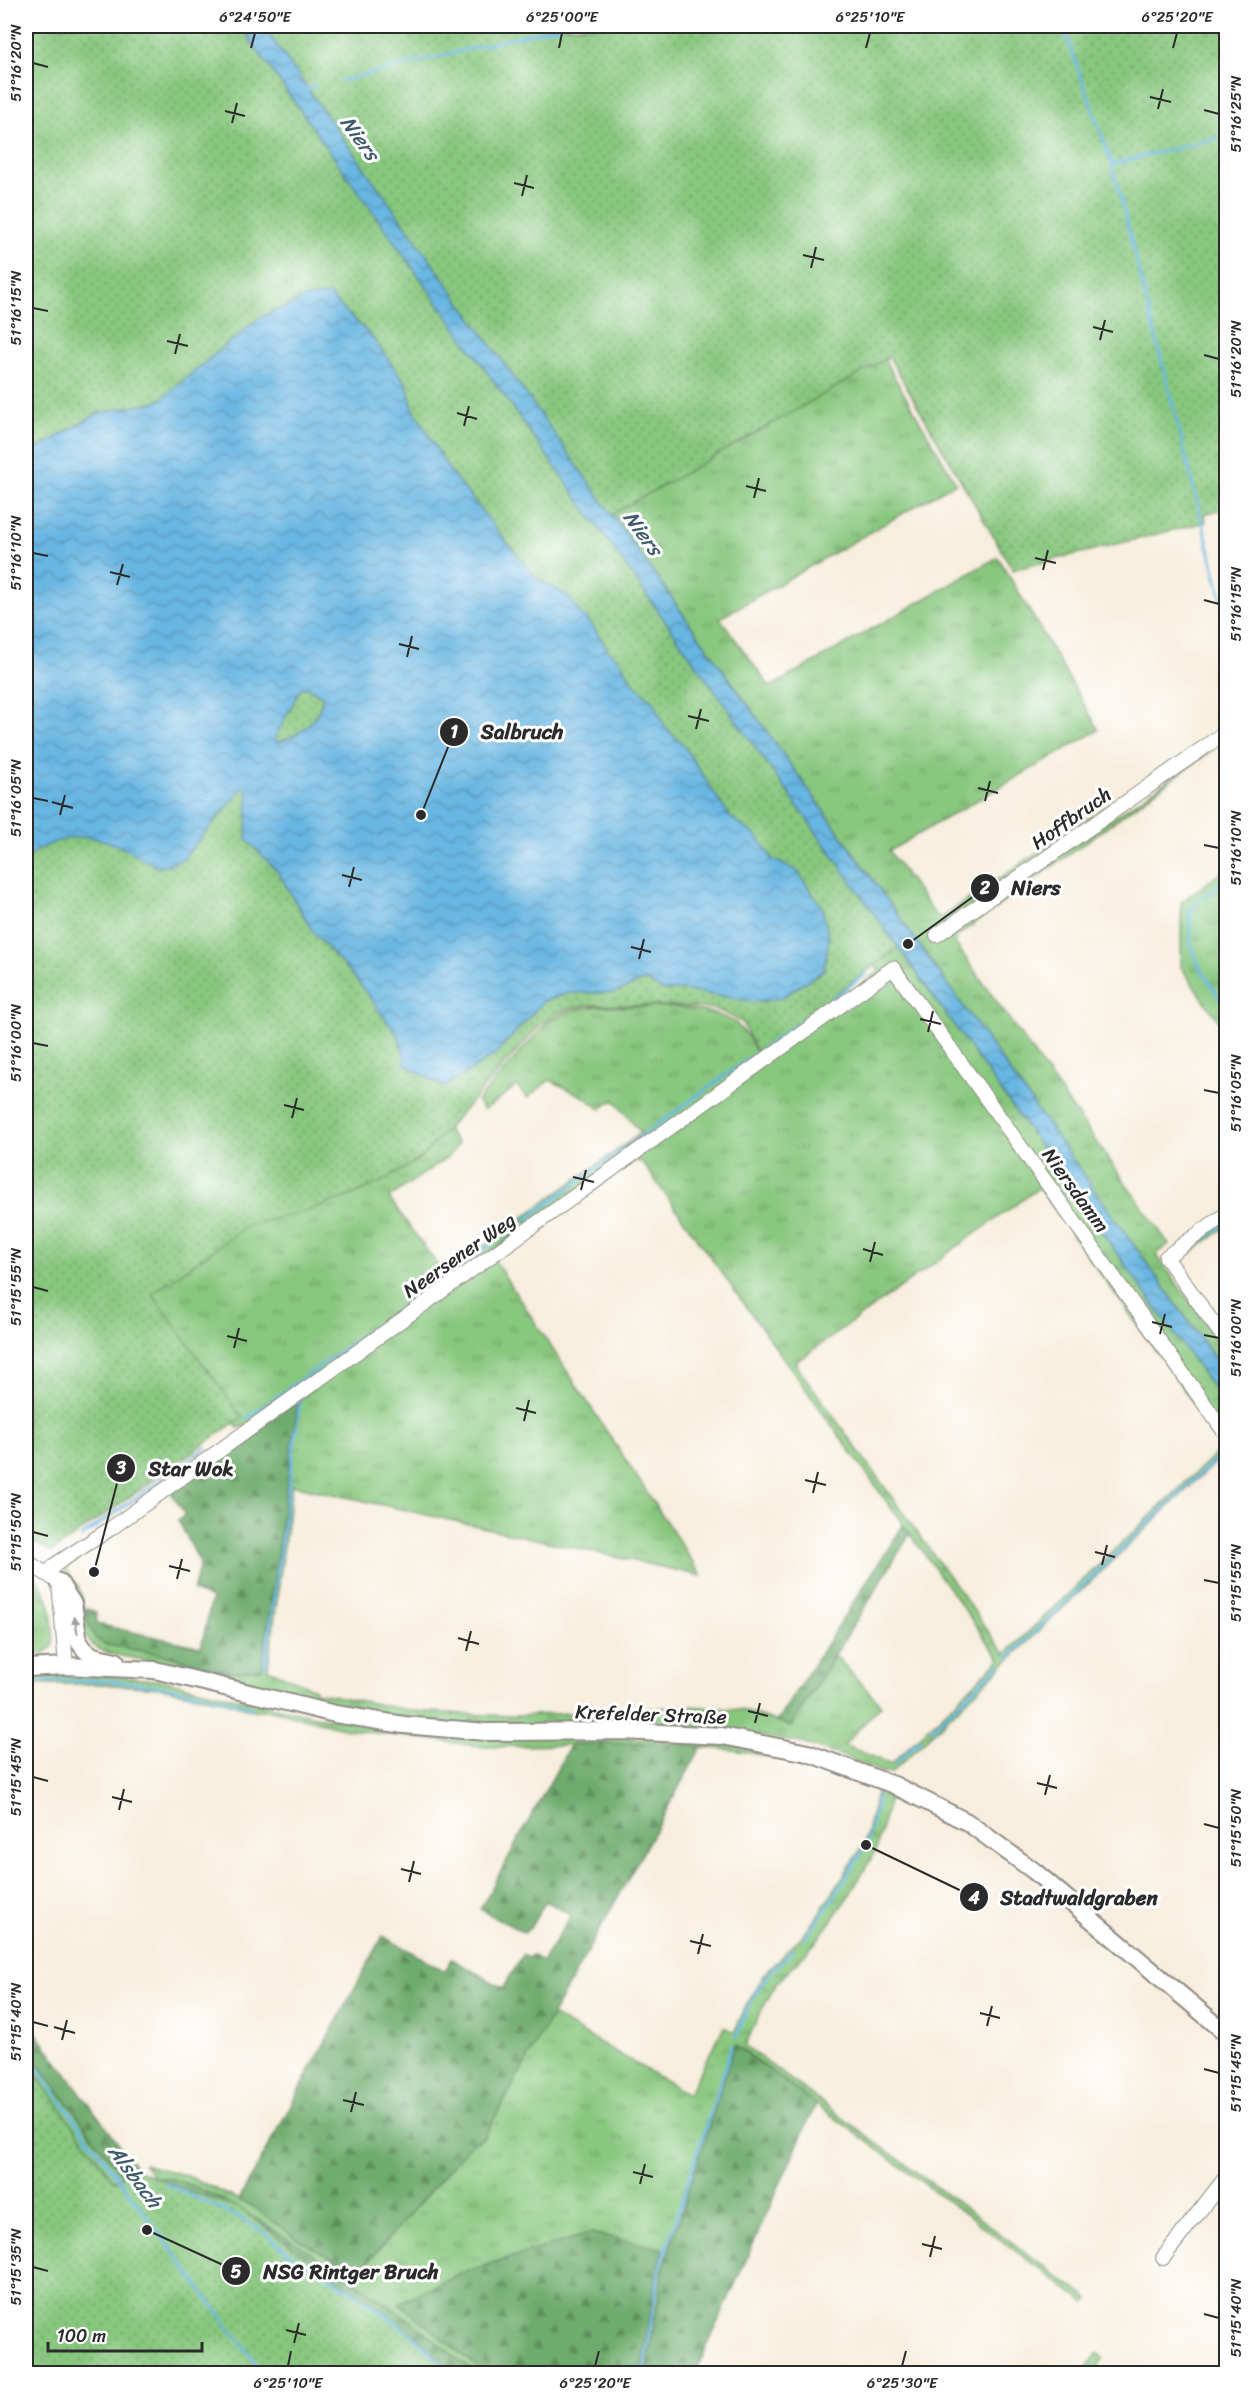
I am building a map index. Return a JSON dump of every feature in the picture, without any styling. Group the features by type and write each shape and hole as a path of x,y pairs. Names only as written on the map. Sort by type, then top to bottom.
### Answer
{"main road":[{"path":"53,1578 73,1604 79,1641 85,1650 93,1656 154,1670"},
{"name":"Krefelder Straße","path":"26,1668 66,1666 154,1670 335,1714 456,1731 622,1731 723,1736 808,1753 894,1785 967,1822 1034,1871 1227,2033"}],"street":[{"name":"Hoffbruch","path":"937,936 1227,732"},
{"name":"Niersdamm","path":"893,968 1227,1434"},
{"name":"Neersener Weg","path":"53,1578 56,1564 110,1529 893,968"},
{"path":"1227,1214 1166,1257 1227,1341"},
{"path":"26,1561 53,1578 66,1666"},
{"path":"1162,2258 1227,2177"}],"green space":[{"path":"26,26 240,26 1226,1406 1226,1452 891,1773 883,1773 846,1757 801,1743 717,1729 510,1727 416,1722 319,1705 170,1665 111,1654 92,1645 84,1634 75,1594 65,1575 66,1569 79,1587 90,1628 143,1650 231,1672 297,1401 530,1224 524,1223 521,1219 641,1133 614,1100 600,1109 586,1098 550,1080 527,1098 517,1086 484,1110 477,1101 546,1023 565,1012 596,1006 672,1007 714,1013 735,1022 748,1037 759,1057 880,971","holes":["634,1161 642,1162 1000,1659 891,1764 844,1745 881,1705 835,1655 791,1726 742,1710 688,1706 517,1716 414,1711 315,1692 315,1689 268,1669 292,1485 702,1576 494,1260","1039,1188 1224,1446 1005,1654 795,1363"]},
{"path":"26,26 1226,26 1226,508 1204,514 1206,522 1013,570 889,357 604,519 906,942 757,1053 742,1022 716,1009 590,1005 563,1010 543,1022 421,1158 387,1179 352,1195 301,1213 248,1225 152,1294 242,1417 52,1552 26,1539"},
{"path":"263,26 691,26 956,483 720,618 770,687 998,557 1099,730 889,851 936,916 942,917 1127,792 1126,798 947,932 1226,740 956,937 955,943 1169,1244 1156,1254 1226,1352 1226,1374"},
{"path":"26,863 342,987 458,1144 449,1156 389,1198 444,1274 516,1223 519,1227 515,1234 247,1426 238,1428 26,1138"},
{"path":"1226,869 1226,1032 1181,967 1181,902"},
{"path":"1226,1218 1226,1227 1180,1260 1185,1248"},
{"path":"298,1400 262,1669 231,1672 166,1655 107,1645 95,1638 90,1628 86,1608 96,1612 97,1624 201,1647 212,1598 193,1591 200,1563 178,1520 184,1516 183,1511 170,1491"},
{"path":"903,1525 910,1534 791,1726 777,1721"},
{"path":"26,1569 39,1582 47,1597 52,1615 54,1638 52,1647 47,1652 26,1658 31,1601"},
{"path":"26,1676 110,1676 166,1681 323,1718 763,1746 884,1784 882,1794 890,1798 876,1850 852,1891 816,1942 777,1983 745,2046 1089,2299 1086,2303 736,2045 663,2270 646,2373 641,2373 658,2268 664,2249 591,2233 464,2272 400,2303 485,2373 475,2373 385,2303 155,2178 144,2164 188,2176 252,2206 295,2237 358,2273 471,2144 484,2137 552,2015 688,2094 724,2027 734,2032 764,1974 801,1937 816,1918 864,1844 877,1792 868,1785 831,1772 782,1759 734,1750 640,1743 485,1747 347,1729 271,1710 253,1710 221,1700 159,1688 97,1684 26,1684"},
{"path":"640,1743 702,1746 484,2137 471,2144 358,2273 295,2237 252,2206 239,2200 383,1936 445,1971 452,1959 503,1988 523,1955 528,1958 532,1955 542,1962 571,1915 546,1901 530,1928 524,1933 480,1909 571,1744"},
{"path":"26,2019 138,2170 155,2178 176,2180 207,2192 285,2236 415,2324 475,2373 454,2373 413,2334 362,2296 290,2252 269,2373 26,2047"},
{"path":"735,2045 816,2104 695,2373 646,2373 663,2270"},
{"path":"26,2047 269,2373 258,2373 33,2073 26,2070 29,2067 26,2062"},
{"path":"30,2067 114,2181 127,2173 138,2170 193,2193 238,2207 414,2337 453,2373 26,2373 26,2070"},
{"path":"243,2218 362,2296 413,2334 454,2373 451,2373"},
{"path":"591,2233 664,2249 658,2268 641,2373 485,2373 399,2303 464,2272"},
{"path":"1098,2353 1104,2358 1091,2373 1082,2373"}],"water":[{"path":"240,26 263,26 1226,1374 1226,1406"},
{"path":"329,295 371,336 406,383 413,408 449,470 535,577 568,596 581,614 588,619 609,651 620,661 633,683 654,703 665,727 684,746 730,817 758,837 772,859 797,871 822,907 829,938 824,970 781,998 757,1002 682,990 663,991 645,980 614,993 570,993 544,1001 495,1055 444,1087 406,1065 399,1037 356,979 313,932 278,872 247,840 248,790 242,789 182,860 158,868 120,846 107,841 80,837 51,844 34,853 26,863 26,462 33,451 98,413 157,402 259,318 306,297","holes":["301,688 309,688 323,697 313,720 294,736 278,742 275,738"]}],"waterway":[{"path":"341,81 561,26"},
{"path":"1063,26 1112,164 1226,616"},
{"path":"306,89 316,86"},
{"path":"1112,164 1226,136"},
{"path":"1226,880 1190,911 1191,945 1199,966 1226,1008"},
{"path":"525,1220 866,974"},
{"path":"1182,1254 1226,1223"},
{"path":"247,1418 516,1226"},
{"path":"265,1667 300,1400"},
{"path":"81,1537 206,1448"},
{"path":"1008,1657 1224,1451"},
{"path":"931,1730 1000,1664"},
{"path":"26,1683 83,1681 140,1684 197,1693 252,1708"},
{"path":"895,1763 920,1740"},
{"path":"804,1939 832,1900 866,1845 878,1797"},
{"path":"736,2037 748,2007 766,1976 793,1950"},
{"path":"643,2374 659,2272 732,2046"},
{"name":"Alsbach","path":"26,2054 264,2374"},
{"path":"26,2073 35,2067"},
{"path":"166,2184 242,2219 266,2233 289,2253 361,2297 412,2335 453,2374"}],"place":[{"name":"Salbruch","path":"421,815"},
{"name":"Niers","path":"908,944"},
{"name":"Star Wok","path":"94,1572"},
{"name":"Stadtwaldgraben","path":"866,1845"},
{"name":"NSG Rintger Bruch","path":"147,2230"}]}
